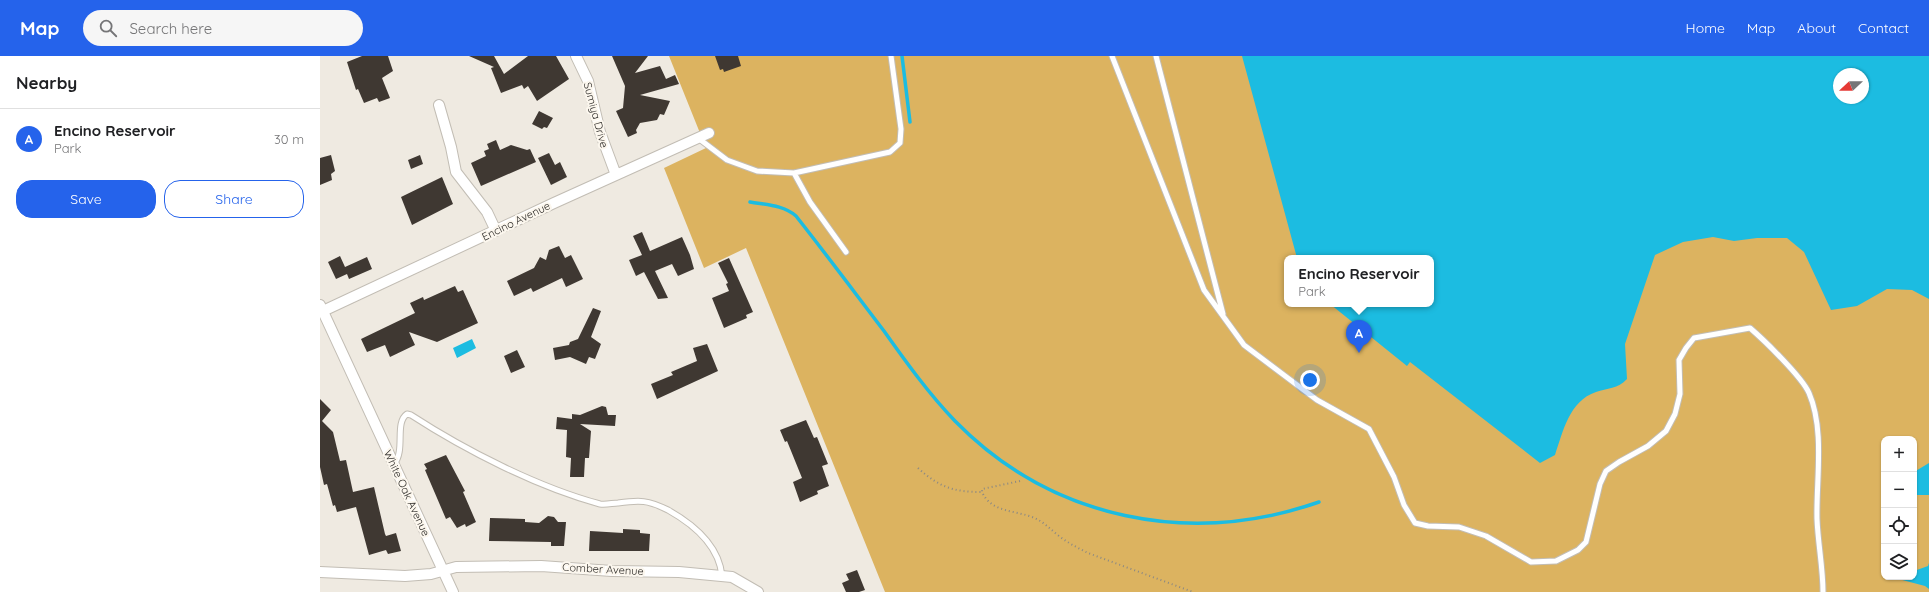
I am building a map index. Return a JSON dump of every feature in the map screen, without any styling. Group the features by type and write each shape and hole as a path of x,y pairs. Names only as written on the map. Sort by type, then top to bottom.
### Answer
{"street":[{"name":"Sumiya Drive","path":"576,56 588,81 600,132 616,174"},
{"path":"439,105 452,147 456,172 487,212 496,231"},
{"name":"Encino Avenue","path":"321,309 496,231 616,174 709,133"},
{"name":"White Oak Avenue","path":"321,309 453,592"},
{"name":"Comber Avenue","path":"443,570 456,567 542,566 732,576 758,592"},
{"path":"320,572 405,576 431,574 443,570"}],"lane":[{"path":"698,138 713,151 739,166 757,171 794,173 890,152 900,143 902,129 891,56"},
{"path":"1112,56 1204,290 1244,345 1317,400 1368,429 1394,477 1404,505 1415,523 1428,526 1459,527 1486,536 1531,562 1556,561 1578,550 1586,542 1600,484 1606,471 1648,446 1666,431 1675,414 1680,394 1679,360 1686,348 1694,338 1750,328 1763,339 1805,386 1813,403 1818,441 1817,520 1824,592"},
{"path":"1156,56 1224,319"},
{"path":"794,173 810,202 846,252"},
{"path":"394,464 398,459 401,450 402,420 407,414 411,415 449,439 526,477 603,505 645,500 668,510 688,523 702,535 715,553 721,565 722,576"}],"path":[{"path":"918,468 932,480 952,490 982,492"},
{"path":"982,492 982,489 1020,481"},
{"path":"982,492 984,498 991,505 1038,520 1072,545 1088,553 1193,592"}],"shaded area":[{"path":"669,56 1929,56 1929,592 885,592 746,248 704,268 664,168 706,148"}],"water":[{"path":"1242,56 1929,56 1929,299 1912,290 1887,289 1857,306 1831,310 1804,252 1787,238 1757,238 1734,241 1713,237 1683,242 1655,255 1625,344 1627,379 1620,385 1596,392 1579,402 1568,418 1555,455 1540,463 1410,362 1407,366 1334,307 1434,307 1434,255 1296,255"},
{"path":"472,339 476,348 457,358 453,348"},
{"path":"1929,463 1929,495 1917,495 1917,470"},
{"path":"1929,563 1929,589 1925,586 1902,580 1917,580 1917,570 1928,566"}],"building":[{"path":"362,56 388,56 393,71 382,78 390,98 379,102 377,98 364,103 358,89 356,90 347,62"},
{"path":"469,56 494,56 504,74 528,56 556,56 569,79 537,101 528,86 524,89 522,85 501,93 491,68 494,67"},
{"path":"612,56 648,56 635,73 660,66 666,79 675,75 679,84 640,95 670,101 664,115 660,114 657,120 640,123 636,130 637,133 628,137 616,111 623,108 625,86"},
{"path":"715,56 738,56 741,66 724,72 723,69 720,70"},
{"path":"539,111 553,118 547,128 544,127 542,129 532,124"},
{"path":"496,140 500,150 511,145 527,150 530,149 536,162 481,186 471,163 486,156 484,151 489,149 487,144"},
{"path":"549,153 555,165 560,162 567,177 551,185 538,158"},
{"path":"331,155 335,171 331,174 332,180 320,185 320,158"},
{"path":"420,155 423,164 411,169 408,160"},
{"path":"442,177 453,204 412,225 401,197"},
{"path":"642,232 650,251 682,237 690,255 694,269 678,276 672,264 655,271 668,298 658,299 644,272 636,276 629,260 642,255 633,236"},
{"path":"559,246 565,258 571,255 583,279 566,287 562,278 533,292 531,288 514,296 507,281 534,268 540,257 546,260 549,250"},
{"path":"340,256 345,267 367,257 372,269 349,279 347,274 336,279 328,262"},
{"path":"729,258 753,312 746,315 747,318 724,328 712,298 729,291 726,284 728,283 718,263"},
{"path":"455,286 458,292 463,290 478,323 437,342 409,332 415,345 390,357 385,345 367,352 361,339 415,313 410,303 423,297 424,300"},
{"path":"593,308 601,311 591,337 601,344 595,359 589,357 586,364 570,357 555,360 553,348 569,345 570,342 578,339"},
{"path":"707,344 718,371 657,399 651,384 673,375 671,372 697,361 693,348"},
{"path":"517,350 525,367 511,373 504,356"},
{"path":"320,399 331,410 322,421 333,432 340,461 346,460 353,492 374,487 385,534 386,536 396,533 401,551 388,554 386,550 369,555 356,507 337,512 335,505 333,506 327,484 324,485 320,467"},
{"path":"602,406 606,407 608,415 616,415 615,426 580,424 591,431 589,458 585,458 584,477 570,477 571,458 566,457 567,430 556,429 557,417 572,419 572,414 580,415"},
{"path":"806,420 814,438 817,437 828,464 822,466 829,486 817,491 818,494 800,502 793,482 802,478 787,441 785,442 780,430"},
{"path":"446,455 465,491 463,492 476,522 466,527 465,524 457,528 450,517 446,519 425,470 427,469 424,464"},
{"path":"548,516 554,517 558,522 566,522 564,546 551,546 551,542 489,541 490,518 525,519 525,522 539,523"},
{"path":"623,529 640,530 640,533 650,534 649,551 589,551 590,531 623,533"},
{"path":"857,570 865,590 859,592 846,592 842,583 849,580 846,574"}],"waterway":[{"path":"902,56 910,122"},
{"path":"750,202 780,208 791,212 796,216 918,378 945,411 993,455 1035,482 1079,502 1125,516 1173,522 1221,522 1270,516 1319,502"}],"place":[{"name":"Encino Reservoir","path":"1359,353"}]}
